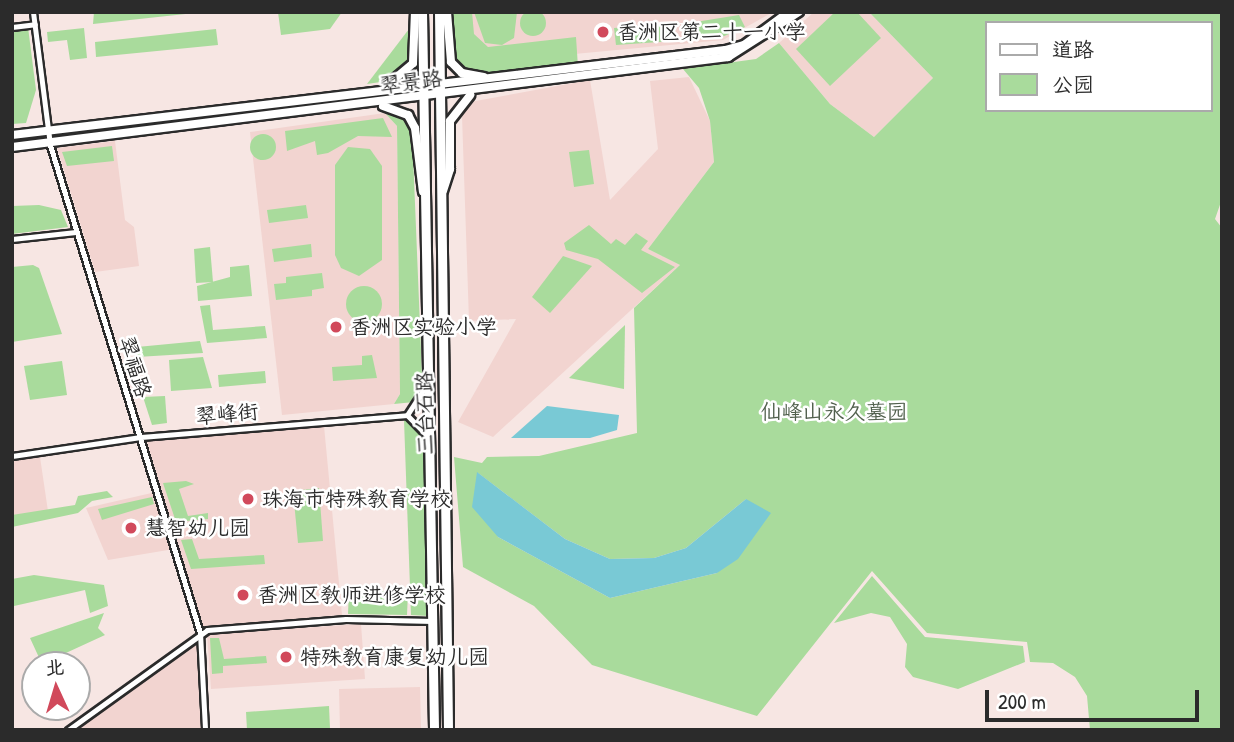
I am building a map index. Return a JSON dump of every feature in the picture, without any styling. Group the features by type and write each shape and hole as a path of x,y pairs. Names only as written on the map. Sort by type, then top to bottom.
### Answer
{"main road":[{"path":"372,91 398,82 413,63 415,12"},
{"name":"三台石路","path":"422,12 435,730"},
{"name":"三台石路","path":"439,12 439,201 448,730"},
{"path":"447,12 448,54 456,69 477,76 519,76"},
{"name":"翠景路","path":"12,135 725,50 744,46 789,12"},
{"name":"翠景路","path":"12,147 491,90 728,57 799,12"},
{"path":"439,201 450,169 455,107 464,97 491,90"},
{"path":"370,104 408,115 425,201"}],"street":[{"name":"翠福路","path":"33,12 49,142 200,633 205,730"},
{"path":"12,27 35,24"},
{"path":"12,239 76,232"},
{"path":"429,378 407,415 430,443"},
{"name":"翠峰街","path":"12,456 141,437 407,415"},
{"path":"68,730 200,633 285,621 433,621"}],"shaded area":[{"name":"香洲区第二十一小学","path":"463,12 773,12 723,40 501,61 479,60"},
{"path":"814,12 869,12 933,78 874,137 830,104 779,43"},
{"path":"689,77 710,121 714,162 648,249 680,265 493,437 458,422 516,319 469,321 462,116 470,102 590,80 610,200 658,149 650,81"},
{"name":"香洲区实验小学","path":"385,113 397,126 400,394 394,404 282,415 250,132"},
{"path":"115,141 125,220 134,227 139,266 95,272 57,148"},
{"name":"珠海市特殊教育学校","path":"324,426 342,615 203,627 146,439"},
{"path":"40,457 49,518 12,526 12,461"},
{"name":"慧智幼儿园","path":"156,492 174,549 108,560 86,508"},
{"name":"特殊教育康复幼儿园","path":"361,624 365,679 211,689 207,634"},
{"path":"200,633 205,730 68,730 80,721 91,721 91,713"},
{"path":"420,687 421,730 340,730 339,689"}],"green space":[{"path":"533,10 542,14 546,23 542,32 533,36 524,32 520,23 524,14"},
{"path":"94,12 204,12 93,24"},
{"path":"278,12 342,12 330,29 281,35"},
{"path":"447,12 472,12 474,34 488,47 576,37 578,67 484,77 453,66"},
{"path":"474,12 517,12 514,38 502,45 485,43"},
{"path":"835,12 857,12 881,38 830,86 796,49"},
{"name":"仙峰山永久墓园","path":"869,12 1222,12 1222,199 1215,219 1222,228 1222,730 1090,730 1087,696 1075,677 1053,663 1030,662 1027,642 927,633 872,571 757,716 592,665 534,606 463,567 454,457 482,463 487,457 539,456 637,433 634,308 680,265 648,249 714,162 710,121 699,88 683,69 756,59 779,43 830,104 874,137 933,78","holes":["478,473 565,539 610,559 654,558 686,548 746,499 717,573 610,598 498,537"]},
{"path":"739,15 745,27 722,37 685,40 683,24"},
{"path":"673,23 674,41 616,45 614,28"},
{"path":"28,27 36,90 26,123 12,124 12,29"},
{"path":"84,28 87,58 70,60 67,40 48,42 47,32"},
{"path":"216,29 218,45 96,57 95,42"},
{"path":"409,29 410,61 394,80 367,84"},
{"path":"385,113 403,117 412,130 422,375 414,402 394,404 400,394 397,126"},
{"path":"383,118 392,137 358,136 328,153 317,155 315,141 287,151 285,131"},
{"path":"263,134 272,138 276,147 272,156 263,160 254,156 250,147 254,138"},
{"path":"112,146 114,161 67,166 62,152"},
{"path":"348,147 370,149 382,166 382,260 359,276 341,268 335,255 335,165"},
{"path":"589,150 594,184 574,187 569,152"},
{"path":"39,205 61,210 68,227 12,234 12,206"},
{"path":"306,205 308,218 269,223 267,210"},
{"path":"589,225 611,244 616,239 625,245 636,233 648,241 641,250 675,267 642,293 598,259 566,250 564,243"},
{"path":"311,244 312,257 274,262 272,249"},
{"path":"210,247 213,282 196,283 194,249"},
{"path":"563,256 592,266 550,313 532,297"},
{"path":"33,265 39,268 62,334 12,342 12,267"},
{"path":"249,265 252,296 198,301 197,286 230,277 230,267"},
{"path":"322,273 324,288 312,290 312,296 276,300 274,284 286,283 286,277"},
{"path":"364,286 377,291 382,304 377,317 364,322 351,317 346,304 351,291"},
{"path":"210,305 213,330 265,326 267,338 207,343 200,306"},
{"path":"625,325 624,389 569,378"},
{"path":"200,341 203,353 137,357 137,347"},
{"path":"372,355 377,378 333,381 332,367 362,365 362,356"},
{"path":"203,357 212,388 171,391 169,360"},
{"path":"62,361 67,395 30,400 24,366"},
{"path":"265,371 266,383 219,387 218,375"},
{"path":"165,396 167,423 152,425 143,397"},
{"path":"404,420 417,426 426,443 429,616 411,615"},
{"path":"186,481 194,484 179,489 188,516 208,513 208,519 176,522 163,483"},
{"path":"319,488 323,541 298,543 293,491"},
{"path":"107,491 113,497 92,501 78,513 12,527 12,515 75,505 78,496"},
{"path":"152,497 154,504 102,520 98,509"},
{"path":"192,539 199,559 264,555 265,564 191,569 181,540"},
{"path":"34,575 104,585 108,606 90,613 85,590 14,606 12,579"},
{"path":"872,576 925,637 1023,646 1025,662 958,689 913,677 905,667 907,644 890,617 871,613 834,623"},
{"path":"349,590 408,592 407,615 348,614"},
{"path":"104,613 98,628 105,635 70,651 36,651 30,638"},
{"path":"210,638 219,638 224,659 266,656 267,663 223,666 223,673 212,674"},
{"path":"329,706 330,729 247,730 246,712"}],"water":[{"path":"547,406 619,415 617,430 590,438 511,438"},
{"path":"477,472 565,539 610,559 654,558 686,548 746,499 771,513 738,559 717,573 610,598 498,537 472,507"}],"place":[{"name":"香洲区第二十一小学","path":"603,32"},
{"name":"香洲区实验小学","path":"336,327"},
{"name":"珠海市特殊教育学校","path":"248,499"},
{"name":"慧智幼儿园","path":"131,528"},
{"name":"香洲区教师进修学校","path":"243,595"},
{"name":"特殊教育康复幼儿园","path":"286,657"}]}
